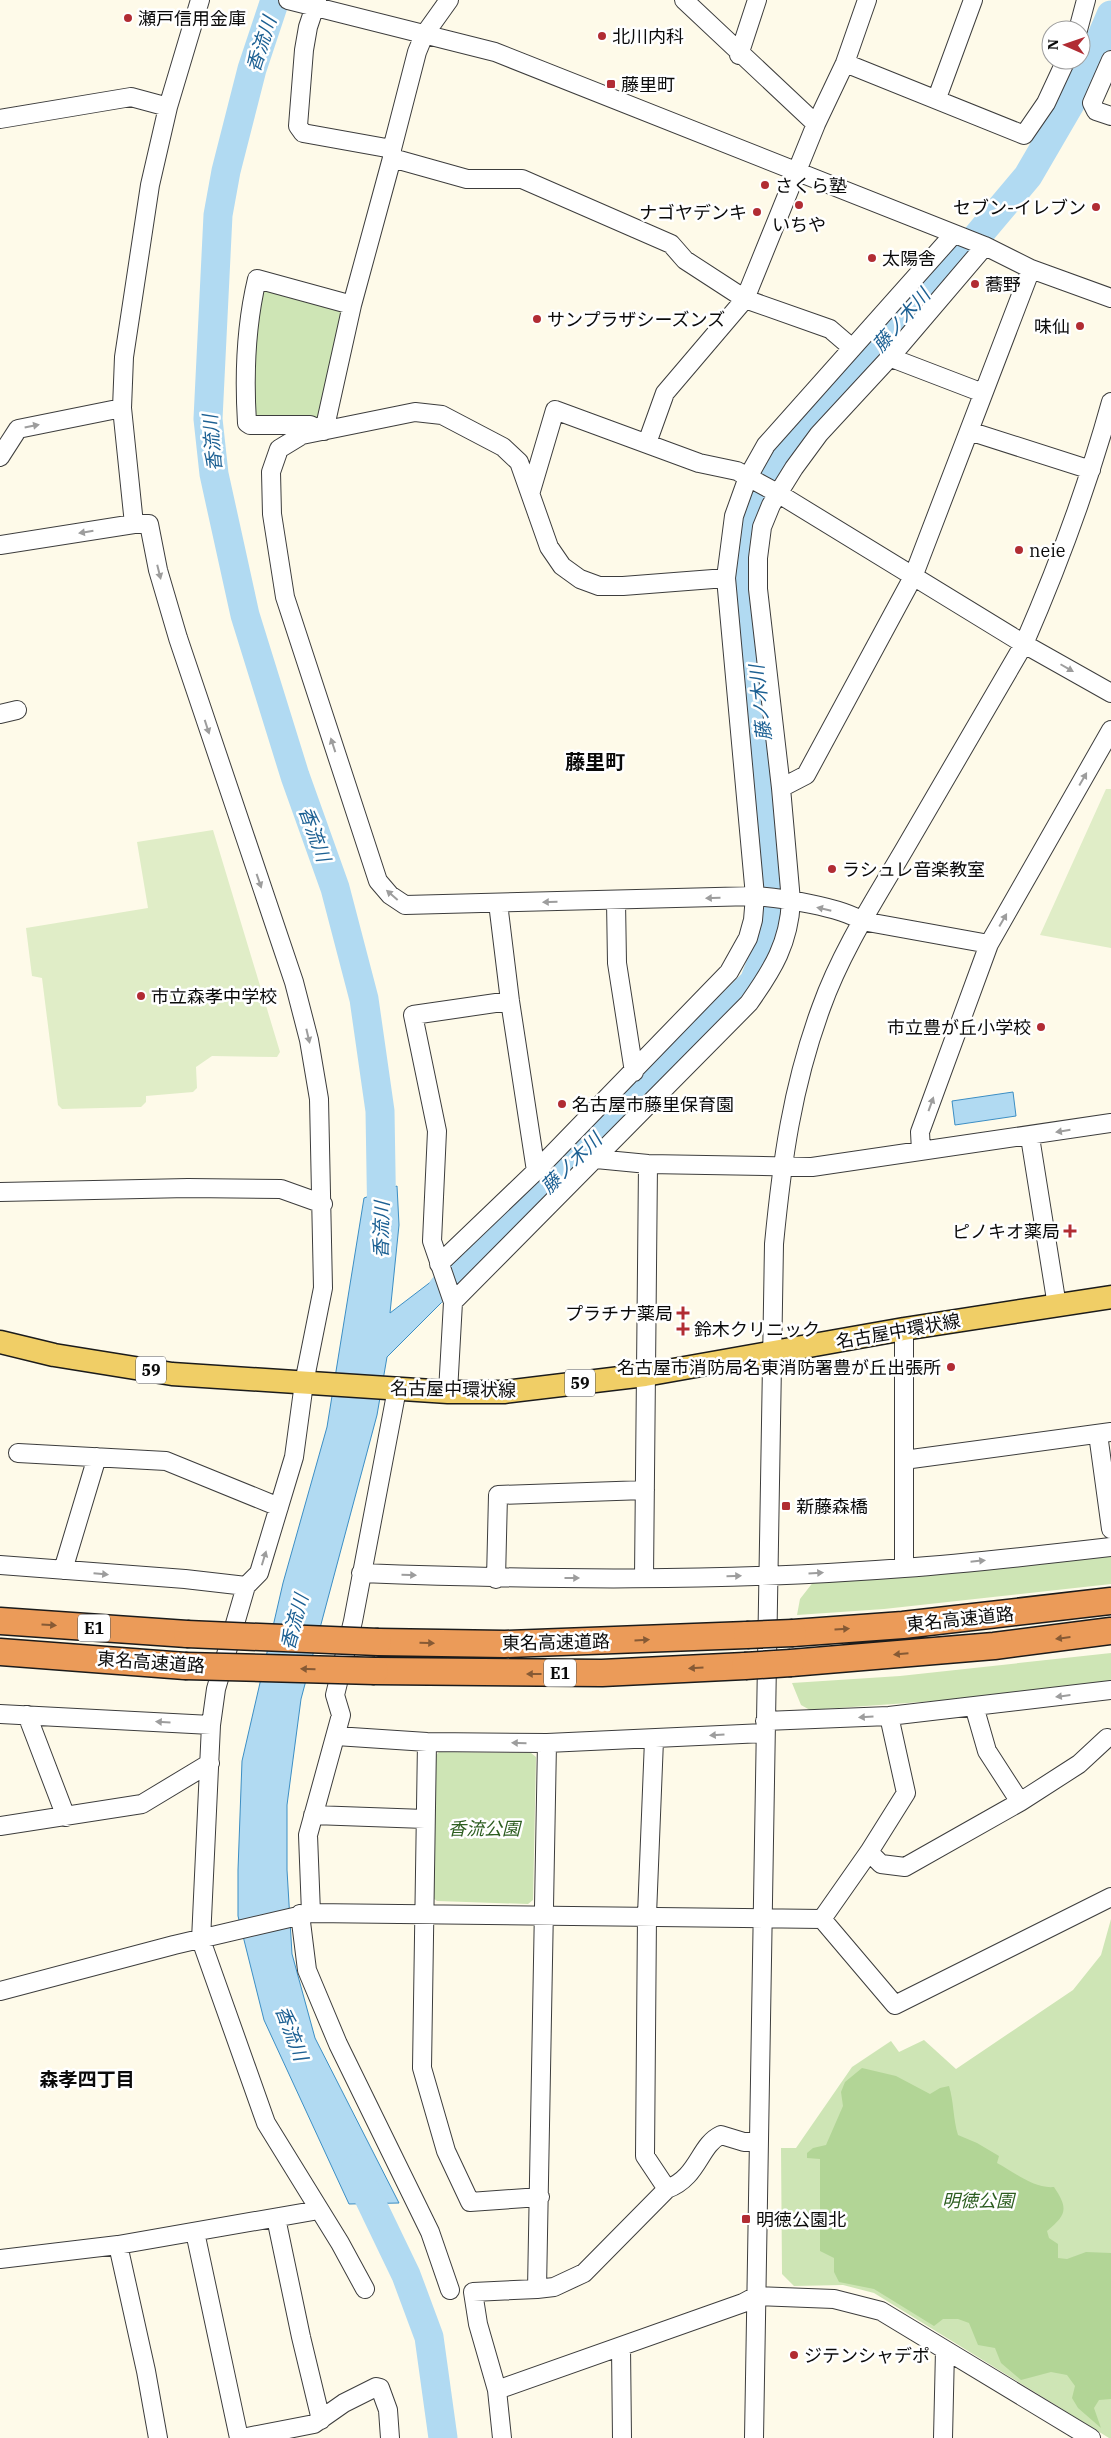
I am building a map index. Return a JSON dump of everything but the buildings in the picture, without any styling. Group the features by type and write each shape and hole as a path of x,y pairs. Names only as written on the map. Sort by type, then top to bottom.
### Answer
{"highway":[{"name":"東名高速道路","path":"0,1621 187,1634 378,1642 534,1643 793,1633 903,1625 1111,1601"},
{"name":"東名高速道路","path":"0,1652 185,1666 374,1671 583,1673 791,1663 994,1646 1111,1631"}],"main road":[{"name":"名古屋中環状線","path":"0,1342 54,1355 172,1374 392,1389 504,1392 645,1375 904,1329 1111,1297"}],"street":[{"path":"200,0 168,107 150,186 124,357 122,408 142,524 178,638 294,982 309,1040 319,1099 323,1204 323,1288 309,1383 294,1457 259,1574 246,1586 216,1689 210,1763 205,1939 266,2123 365,2289"},
{"path":"288,0 313,4 424,35 495,52 953,235 985,246 1031,269 1111,298"},
{"path":"324,431 352,305 417,52 424,35 449,0"},
{"path":"684,0 740,55 816,124"},
{"path":"740,55 758,0"},
{"path":"647,443 665,393 745,299 816,124 845,63 867,0"},
{"path":"937,98 973,0"},
{"path":"1081,20 1086,0"},
{"path":"313,4 304,50 298,126 303,133 392,153 467,179 522,179 671,244 685,260 745,299 830,329 851,347"},
{"path":"1111,60 1092,103 1096,110 1111,116"},
{"path":"845,63 937,98 1024,135 1046,103 1061,70"},
{"path":"0,119 131,97 168,107"},
{"path":"447,1284 536,1171 729,972 748,938 758,897 726,578 734,516 766,445 851,347 953,235"},
{"path":"447,1284 596,1159 749,1003 768,976 785,944 788,901 781,788 758,573 762,527 775,492 819,434 889,358 985,246"},
{"path":"781,788 806,775 913,577 1031,269"},
{"path":"324,431 310,425 250,425 247,423 245,383 252,300 257,278 352,305"},
{"path":"889,358 983,393"},
{"path":"754,2438 771,1354 774,1244 781,1166 793,1099 821,1007 834,975 862,921 1024,644 1045,595 1091,470 1106,439 1111,402"},
{"path":"0,457 18,428 122,408"},
{"path":"530,491 555,410 699,463 736,471 775,492 1024,644 1111,694"},
{"path":"726,578 623,586 599,586 580,579 562,566 549,547 519,462 504,447 442,415 415,412 302,435 279,449 271,472 272,514 285,597 378,881 390,895 405,905 758,897 788,901 853,915 862,921 990,944"},
{"path":"969,431 1091,470"},
{"path":"0,545 142,524"},
{"path":"0,714 17,710"},
{"path":"920,1151 920,1132 990,944 1111,730"},
{"path":"616,901 617,963 634,1072"},
{"path":"498,903 510,1001 536,1171"},
{"path":"448,1392 447,1284 432,1241 437,1131 413,1015 510,1001"},
{"path":"596,1159 648,1164 812,1166 1030,1137 1111,1124"},
{"path":"1030,1137 1057,1306"},
{"path":"644,1577 648,1164"},
{"path":"0,1192 188,1188 281,1189 323,1204"},
{"path":"904,1329 904,1568"},
{"path":"392,1389 353,1621 335,1695 341,1716 308,1835 302,1914 307,1970 338,2044 430,2232 450,2290"},
{"path":"904,1460 1104,1433 1111,1529"},
{"path":"18,1453 166,1461 279,1507"},
{"path":"63,1570 97,1457"},
{"path":"496,1579 498,1495 645,1490"},
{"path":"361,1573 496,1579 768,1576 904,1568 1111,1546"},
{"path":"0,1565 185,1579 246,1586"},
{"path":"336,1736 427,1742 547,1744 654,1740 765,1727 889,1716 1111,1690"},
{"path":"974,1706 987,1751 1020,1802"},
{"path":"0,1714 212,1725"},
{"path":"27,1715 66,1817"},
{"path":"822,1919 869,1852 906,1793 889,1716"},
{"path":"869,1852 881,1864 906,1867 1020,1802 1079,1764 1110,1737"},
{"path":"654,1740 647,1916 645,2156 666,2189"},
{"path":"427,1742 422,2068 446,2151 470,2202 540,2197"},
{"path":"538,2290 547,1744"},
{"path":"0,1826 142,1804 210,1763"},
{"path":"313,1815 425,1819"},
{"path":"0,1991 174,1945 302,1914 424,1913 647,1916 822,1919 895,2005 1111,1897"},
{"path":"502,2438 497,2390 478,2324 473,2292 538,2290 554,2287 584,2273 666,2189 676,2186 690,2174 714,2138 721,2135 744,2142 759,2142"},
{"path":"0,2260 118,2245 319,2210"},
{"path":"276,2218 321,2420"},
{"path":"195,2232 240,2438 284,2434 314,2424 344,2403 376,2387 380,2388 388,2410 390,2438"},
{"path":"118,2245 146,2371 158,2438"},
{"path":"497,2390 743,2303 756,2296 834,2299 881,2310 1091,2438"},
{"path":"621,2347 622,2438"},
{"path":"943,2438 945,2350"}],"green space":[{"path":"266,288 341,308 345,316 321,416 313,421 257,420 252,415 258,291"},
{"path":"1106,789 1111,789 1111,948 1040,935"},
{"path":"213,830 280,1052 277,1057 212,1056 196,1067 197,1088 193,1092 146,1096 146,1102 141,1107 62,1109 58,1105 42,978 32,976 26,928 148,908 137,842"},
{"path":"1111,1554 1111,1584 884,1609 797,1615 800,1599 814,1581"},
{"path":"1111,1653 1111,1681 963,1699 810,1710 801,1705 792,1683 900,1676"},
{"name":"香流公園","path":"439,1752 531,1753 536,1757 533,1900 528,1904 437,1901 433,1898 435,1756"},
{"name":"明徳公園","path":"1111,1919 1111,2438 1109,2438 874,2293 843,2285 794,2286 782,2274 781,2148 796,2148 852,2067 891,2041 899,2052 924,2040 956,2069 1073,1990 1101,1955"},
{"path":"862,2068 896,2076 930,2094 940,2088 949,2086 958,2135 977,2143 999,2156 997,2163 1017,2175 1032,2183 1054,2187 1062,2201 1063,2211 1062,2216 1047,2231 1049,2238 1058,2244 1058,2258 1067,2259 1086,2252 1111,2253 1111,2399 1099,2400 1094,2408 1101,2428 1078,2408 1072,2398 1075,2386 1067,2375 1051,2372 1021,2380 1001,2363 995,2348 978,2345 969,2323 958,2319 943,2319 934,2326 874,2289 839,2282 834,2272 834,2258 820,2251 820,2159 807,2158 807,2153 813,2148 826,2145 843,2106 841,2092 845,2082"}],"water":[{"path":"1013,1092 1016,1116 955,1125 952,1101"},
{"path":"397,1186 399,1225 390,1313 466,1255 477,1267 387,1357 377,1415 301,1699 287,1805 287,1870 292,1954 315,2038 399,2203 349,2204 264,2020 238,1916 242,1761 283,1583 327,1427 364,1198"}],"waterway":[{"name":"香流川","path":"275,0 252,69 226,171 218,215 208,419 214,474 245,615 295,776 335,888 364,999 380,1111 382,1232"},
{"name":"藤ノ木川","path":"443,1288 542,1194 754,982 769,943 775,894 772,822 747,575 750,530 765,485 797,438 959,258 1028,176 1081,85 1111,15"},
{"name":"香流川","path":"355,2169 406,2275 429,2337 443,2438"}],"place":[{"name":"瀬戸信用金庫","path":"128,18"},
{"name":"北川内科","path":"602,36"},
{"name":"藤里町","path":"611,84"},
{"name":"さくら塾","path":"765,185"},
{"name":"いちや","path":"799,205"},
{"name":"セブン-イレブン","path":"1096,207"},
{"name":"ナゴヤデンキ","path":"757,212"},
{"name":"太陽舎","path":"872,258"},
{"name":"蕎野","path":"975,284"},
{"name":"サンプラザシーズンズ","path":"537,319"},
{"name":"味仙","path":"1080,326"},
{"name":"neie","path":"1019,550"},
{"name":"ラシュレ音楽教室","path":"832,869"},
{"name":"市立森孝中学校","path":"141,996"},
{"name":"市立豊が丘小学校","path":"1041,1027"},
{"name":"名古屋市藤里保育園","path":"562,1104"},
{"name":"ピノキオ薬局","path":"1070,1231"},
{"name":"プラチナ薬局","path":"683,1313"},
{"name":"鈴木クリニック","path":"683,1329"},
{"name":"名古屋市消防局名東消防署豊が丘出張所","path":"951,1367"},
{"name":"新藤森橋","path":"786,1506"},
{"name":"明徳公園北","path":"746,2219"},
{"name":"ジテンシャデポ","path":"794,2355"}],"district":[{"name":"藤里町","path":"595,761"},
{"name":"森孝四丁目","path":"87,2079"}]}
